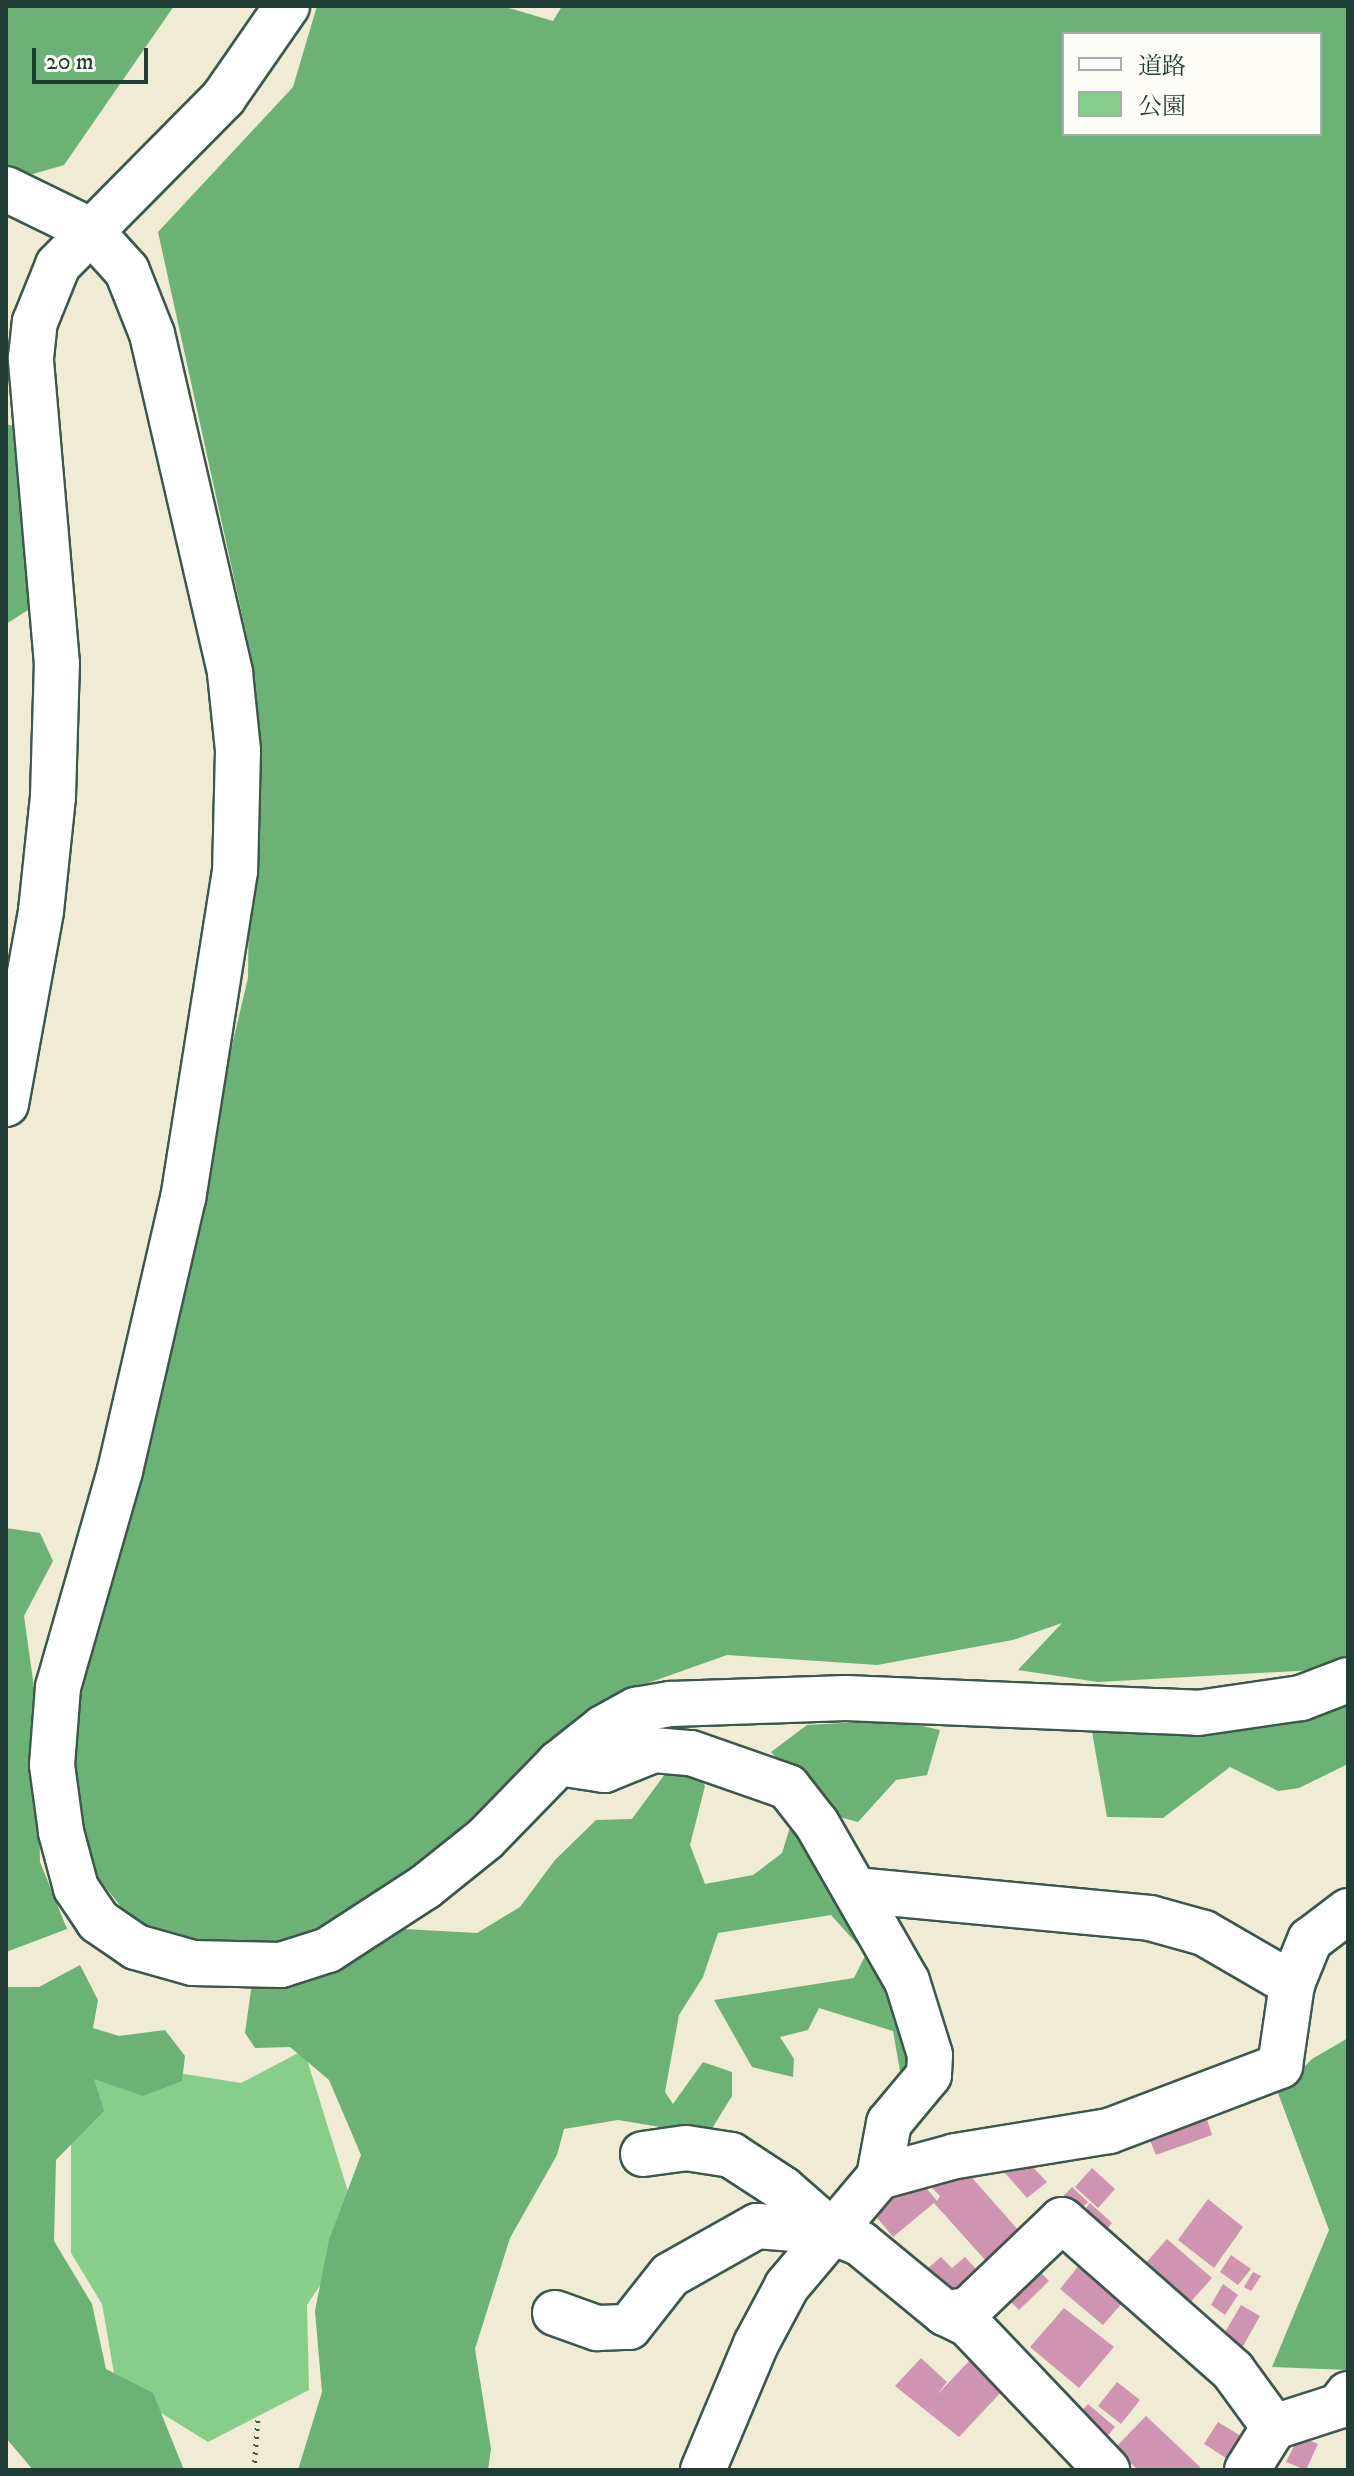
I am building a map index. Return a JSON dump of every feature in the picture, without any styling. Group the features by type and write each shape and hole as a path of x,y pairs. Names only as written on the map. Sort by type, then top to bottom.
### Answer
{"street":[{"path":"6,1104 41,911 53,796 57,664 31,358 35,322 58,265 224,97 253,62 287,6"},
{"path":"6,189 90,230 127,271 152,334 230,673 238,751 235,871 183,1198 120,1471 58,1687 52,1765 61,1832 76,1888 98,1921 136,1947 193,1963 281,1965 328,1950 425,1887 485,1839 559,1763 625,1716 671,1704 846,1698 1198,1713 1301,1698 1348,1680"},
{"path":"559,1763 604,1770 654,1750 742,1767 788,1787 817,1824 907,1981 930,2055 929,2075 889,2123 879,2177 787,2286 756,2344 703,2470"},
{"path":"855,1890 1150,1918 1204,1933 1292,1984"},
{"path":"879,2177 956,2156 1109,2131 1280,2066 1292,1984 1310,1940 1348,1911"},
{"path":"643,2154 686,2148 731,2155 783,2189 832,2232"},
{"path":"945,2313 968,2310 1062,2220 1233,2371 1274,2427"},
{"path":"555,2313 597,2328 629,2327 670,2275 757,2226 832,2232 861,2244 945,2313 968,2324 1107,2470"},
{"path":"1247,2470 1274,2427 1339,2406 1348,2394"}],"path":[{"path":"254,2470 258,2417"}],"green space":[{"path":"6,6 174,6 64,165 33,174 6,170"},
{"path":"317,6 502,6 553,21 562,6 1348,6 1348,1764 1299,1788 1278,1791 1230,1767 1163,1818 1107,1817 1092,1732 1190,1734 1331,1669 1098,1682 1018,1670 1062,1623 1013,1640 877,1665 727,1655 606,1698 371,1907 301,1945 228,1955 131,1920 90,1867 73,1807 76,1664 118,1527 248,978 252,660 158,232 293,87"},
{"path":"6,424 17,427 36,605 6,624"},
{"path":"6,1528 40,1533 53,1561 24,1616 37,1709 40,1862 67,1929 6,1952"},
{"path":"896,1720 940,1730 927,1775 896,1780 858,1822 832,1815 918,2068 903,2088 893,2031 819,2008 808,2030 780,2037 794,2059 793,2077 752,2067 714,2000 854,1978 866,1954 831,1915 718,1933 703,1977 679,2015 665,2092 673,2104 703,2062 732,2072 732,2096 708,2135 618,2120 564,2129 557,2155 510,2238 475,2349 491,2449 488,2470 298,2470 322,2392 315,2311 329,2240 361,2155 329,2080 290,2047 255,2048 245,2033 252,1983 354,1958 404,1929 477,1933 520,1907 555,1860 596,1820 632,1819 665,1774 693,1764 705,1786 690,1845 705,1884 753,1875 782,1853 791,1824 811,1795 771,1752 807,1725"},
{"path":"80,1965 98,2000 93,2028 119,2036 165,2030 185,2056 182,2081 143,2096 94,2079 104,2111 56,2160 54,2241 92,2304 106,2369 153,2393 184,2470 33,2470 6,2438 6,1987 39,1987"},
{"path":"1348,2038 1348,2370 1272,2367 1329,2230 1278,2093 1312,2059"},
{"path":"304,2050 359,2227 307,2305 309,2390 208,2442 116,2385 102,2304 71,2253 71,2056 241,2083"}],"building":[{"path":"1201,2100 1212,2135 1156,2155 1149,2138"},
{"path":"1024,2158 1047,2182 1027,2198 1005,2173"},
{"path":"1092,2168 1115,2189 1098,2208 1075,2187"},
{"path":"966,2171 1028,2241 995,2271 934,2203 893,2237 870,2209 914,2173 937,2201 940,2196 927,2183"},
{"path":"1072,2187 1088,2202 1073,2218 1057,2203"},
{"path":"1208,2199 1243,2227 1214,2268 1178,2240"},
{"path":"1090,2203 1112,2223 1097,2240 1075,2221"},
{"path":"1167,2239 1212,2278 1180,2314 1135,2275"},
{"path":"1231,2255 1251,2269 1238,2285 1220,2272"},
{"path":"941,2257 952,2268 965,2257 987,2281 955,2309 922,2273"},
{"path":"1027,2258 1049,2281 1019,2310 997,2289"},
{"path":"1080,2264 1124,2301 1103,2325 1060,2289"},
{"path":"1253,2272 1261,2276 1251,2291 1244,2287"},
{"path":"1223,2284 1238,2295 1225,2315 1211,2305"},
{"path":"1241,2305 1260,2316 1238,2355 1218,2344"},
{"path":"1064,2308 1114,2347 1079,2388 1030,2347"},
{"path":"921,2358 947,2382 937,2395 971,2359 1004,2389 959,2437 895,2386"},
{"path":"1117,2382 1140,2400 1121,2424 1098,2406"},
{"path":"1088,2404 1115,2427 1094,2452 1066,2427"},
{"path":"1146,2416 1200,2467 1197,2470 1138,2470 1115,2448"},
{"path":"1218,2422 1249,2441 1234,2463 1204,2444"},
{"path":"1299,2436 1318,2444 1306,2470 1286,2462"}]}
